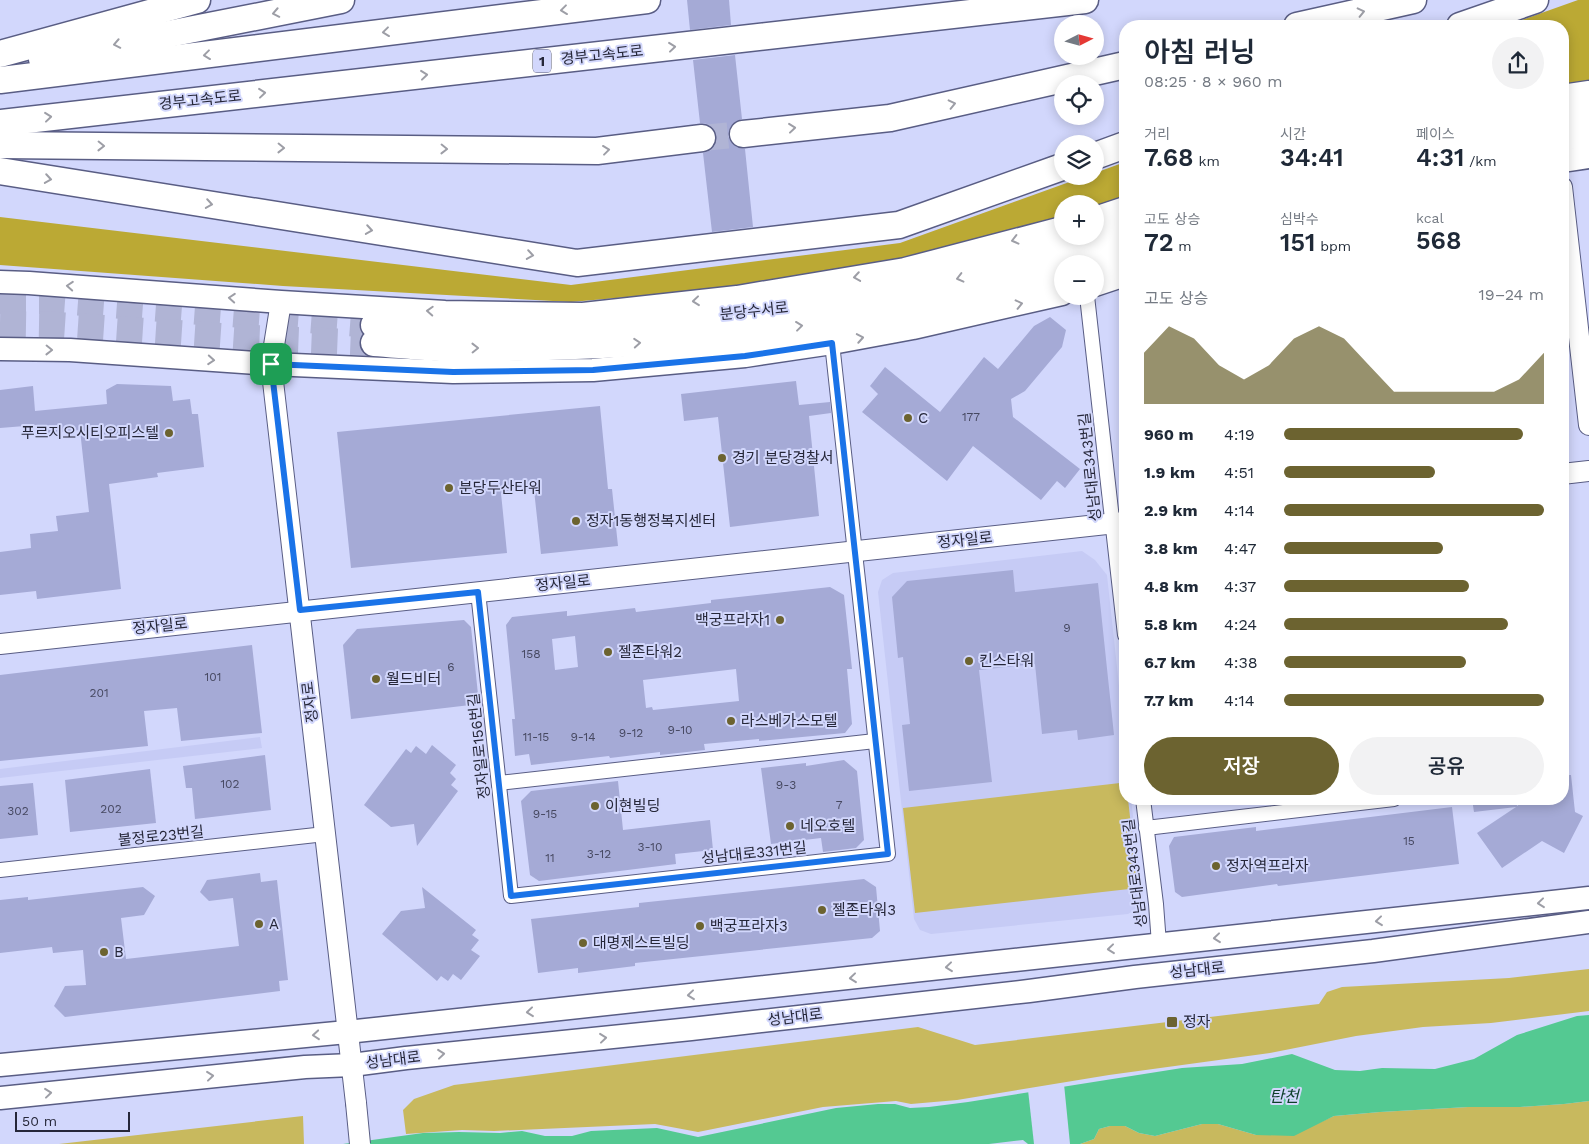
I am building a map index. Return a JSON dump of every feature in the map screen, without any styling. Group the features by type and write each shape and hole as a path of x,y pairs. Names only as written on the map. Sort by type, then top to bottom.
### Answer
{"highway":[{"path":"0,54 197,0"},
{"path":"0,67 341,0"},
{"path":"0,80 647,0"},
{"name":"경부고속도로","path":"0,123 1085,0"},
{"path":"1324,20 1413,0"},
{"path":"1477,20 1535,0"},
{"path":"743,134 890,118 1119,66"},
{"path":"1569,117 1589,114"},
{"path":"1569,137 1589,134"},
{"path":"0,145 597,151 702,138"},
{"path":"1104,153 1119,147"},
{"path":"0,171 578,263 899,225 1054,170"},
{"name":"분당수서로","path":"1054,272 924,306 807,325 694,340 593,346 458,349 374,334 589,328 803,306 921,288 1028,261 1119,234"},
{"path":"1104,258 1119,253"}],"main road":[{"path":"1569,95 1589,92"},
{"path":"1569,160 1589,157"},
{"path":"1104,215 1119,210"},
{"path":"0,282 445,312 583,314 737,297 905,269 1054,230"},
{"path":"1104,282 1119,277"},
{"path":"0,349 70,350 271,364 453,372 593,370 745,356 832,343 913,328 1054,296"},
{"name":"성남대로","path":"0,1065 347,1032 1589,898"},
{"name":"성남대로","path":"0,1098 305,1067 352,1066 406,1058 691,1029 1373,951 1589,922"}],"street":[{"path":"1569,249 1589,425"},
{"name":"정자로","path":"281,302 271,364 360,1144"},
{"name":"성남대로343번길","path":"1088,305 1119,522"},
{"name":"성남대로331번길","path":"511,896 888,854 832,343"},
{"path":"1569,473 1589,470"},
{"name":"정자일로","path":"0,644 1119,522"},
{"name":"정자일로156번길","path":"478,592 511,896"},
{"path":"499,782 875,741"},
{"name":"성남대로343번길","path":"1144,805 1159,944"},
{"path":"1146,828 1343,805"},
{"name":"불정로23번길","path":"0,870 325,834"}],"shaded area":[{"path":"1578,0 1589,0 1589,81 1569,85 1569,20 1522,20"},
{"path":"1119,164 1119,199 1104,204 1104,195 1054,195 1054,220 903,262 729,288 571,302 283,286 0,265 0,217 571,285 900,243 1061,185 1104,185 1104,170"},
{"path":"1082,551 1095,560 1107,575 1119,686 1119,805 1132,805 1143,898 1136,909 1128,914 931,934 920,930 914,919 878,592 882,580 893,573"},
{"path":"260,737 262,748 0,778 0,769"},
{"path":"1119,783 1119,805 1129,805 1138,888 915,913 903,808"},
{"path":"1589,969 1589,1011 1491,1023 1423,1027 1356,1036 1270,1053 1109,1075 957,1100 911,1104 896,1101 823,1107 698,1132 655,1124 494,1131 462,1130 406,1134 403,1110 414,1099 454,1085 918,1027 975,1045 1319,1004 1327,992 1342,987 1509,978"},
{"path":"1589,1101 1589,1144 1080,1144 1094,1139 1099,1129 1110,1126 1125,1126 1139,1133 1155,1136 1202,1124 1218,1124 1256,1135 1314,1125 1334,1116 1468,1107 1520,1107"},
{"path":"303,1116 304,1144 59,1144"}],"water":[{"name":"탄천","path":"1589,1015 1589,1101 1520,1107 1468,1107 1334,1116 1294,1136 1256,1135 1218,1124 1202,1124 1155,1136 1139,1133 1125,1126 1110,1126 1099,1129 1094,1139 1080,1144 1028,1144 1023,1140 989,1144 343,1144 423,1133 500,1133 522,1131 545,1136 572,1136 591,1131 657,1128 698,1137 836,1108 878,1104 895,1104 910,1108 929,1107 1182,1068 1242,1064 1292,1054 1335,1070 1360,1071 1382,1068 1435,1069 1474,1059 1517,1035 1577,1016"}],"pier":[{"path":"1064,1084 1070,1144 1034,1144 1028,1090"}],"building":[{"path":"687,0 729,0 731,25 690,30"},
{"path":"735,55 742,119 735,122 730,128 728,136 737,147 745,149 753,227 712,232 703,153 711,150 716,143 717,137 714,129 707,124 700,123 693,60"},
{"path":"1050,317 1066,330 1062,347 1025,391 1011,399 1013,417 1080,469 1065,488 1057,481 1041,500 973,446 947,481 862,412 878,394 870,386 885,367 940,412 984,357 998,369 1034,326"},
{"path":"796,381 799,405 830,402 831,413 809,416 819,516 730,527 718,417 684,421 681,394"},
{"path":"117,384 171,386 173,401 190,399 192,414 198,414 204,467 157,473 158,477 109,484 121,589 37,599 36,591 0,595 0,552 31,548 30,534 58,531 56,516 89,512 80,430 38,434 37,425 0,428 0,390 33,386 35,411 107,404 106,390"},
{"name":"분당두산타워","path":"600,406 608,489 612,489 618,546 541,554 534,490 501,493 507,553 351,568 337,432"},
{"path":"1013,570 1015,592 1098,583 1114,735 1078,740 1077,730 1042,734 1035,664 979,670 992,782 909,791 902,725 910,724 903,657 898,658 892,597 907,581"},
{"path":"830,587 844,595 852,669 847,669 852,724 845,733 704,744 705,750 660,755 660,752 610,758 609,756 531,765 529,754 515,756 512,719 515,719 506,625 512,617 567,611 567,616 635,608 636,612 711,603 711,600","holes":["575,636 578,667 555,670 552,639","736,669 739,701 653,710 652,707 646,708 643,680"]},
{"path":"464,620 471,627 479,704 351,719 343,645 357,629"},
{"path":"252,645 262,733 181,741 177,708 144,711 148,746 0,761 0,675"},
{"path":"432,745 456,765 450,773 456,779 451,785 458,791 417,846 414,824 391,827 364,805 406,749 411,753 416,746 426,754"},
{"path":"265,755 271,810 195,819 192,788 186,788 183,766"},
{"path":"844,760 857,771 864,840 856,848 823,852 821,838 771,844 761,768 806,763 806,766"},
{"path":"150,769 156,823 70,832 65,780"},
{"path":"1569,775 1571,775 1575,812 1583,816 1564,853 1542,841 1502,868 1477,833 1516,807 1474,812 1473,805 1569,805"},
{"path":"618,781 623,830 710,820 713,850 675,854 676,864 539,881 530,875 521,801 531,791"},
{"path":"33,783 38,835 0,839 0,786"},
{"path":"1452,807 1459,864 1278,886 1277,884 1182,897 1175,892 1169,846 1174,837 1256,827 1256,831"},
{"path":"260,873 261,882 277,880 288,980 279,981 280,991 65,1017 54,1006 65,986 86,985 83,950 53,953 52,947 0,953 0,900 28,897 28,900 143,887 155,896 144,915 121,918 126,959 239,946 233,898 209,901 200,892 207,880"},
{"path":"864,879 876,887 880,931 872,938 635,963 635,966 578,973 578,968 538,973 531,919 639,907 639,903"},
{"path":"422,887 476,930 472,935 479,940 471,950 480,956 461,980 453,974 448,981 441,976 437,981 382,934 401,911 425,908"}],"tunnel":[{"path":"702,138 743,134"},
{"path":"0,301 56,301 374,325"},
{"path":"0,324 58,325 252,338 374,343"}],"place":[{"name":"C","path":"908,418"},
{"name":"푸르지오시티오피스텔","path":"169,433"},
{"name":"경기 분당경찰서","path":"722,458"},
{"name":"분당두산타워","path":"449,488"},
{"name":"정자1동행정복지센터","path":"576,521"},
{"name":"백궁프라자1","path":"780,620"},
{"name":"젤존타워2","path":"608,652"},
{"name":"킨스타워","path":"969,661"},
{"name":"월드비터","path":"376,679"},
{"name":"라스베가스모텔","path":"731,721"},
{"name":"이현빌딩","path":"595,806"},
{"name":"네오호텔","path":"790,826"},
{"name":"정자역프라자","path":"1216,866"},
{"name":"젤존타워3","path":"822,910"},
{"name":"A","path":"259,924"},
{"name":"백궁프라자3","path":"700,926"},
{"name":"대명제스트빌딩","path":"583,943"},
{"name":"B","path":"104,952"},
{"name":"정자","path":"1172,1022"}],"route":[{"path":"832,343 888,854 511,896 478,592 300,610 271,364 453,372 593,370 745,356 832,343"}]}
